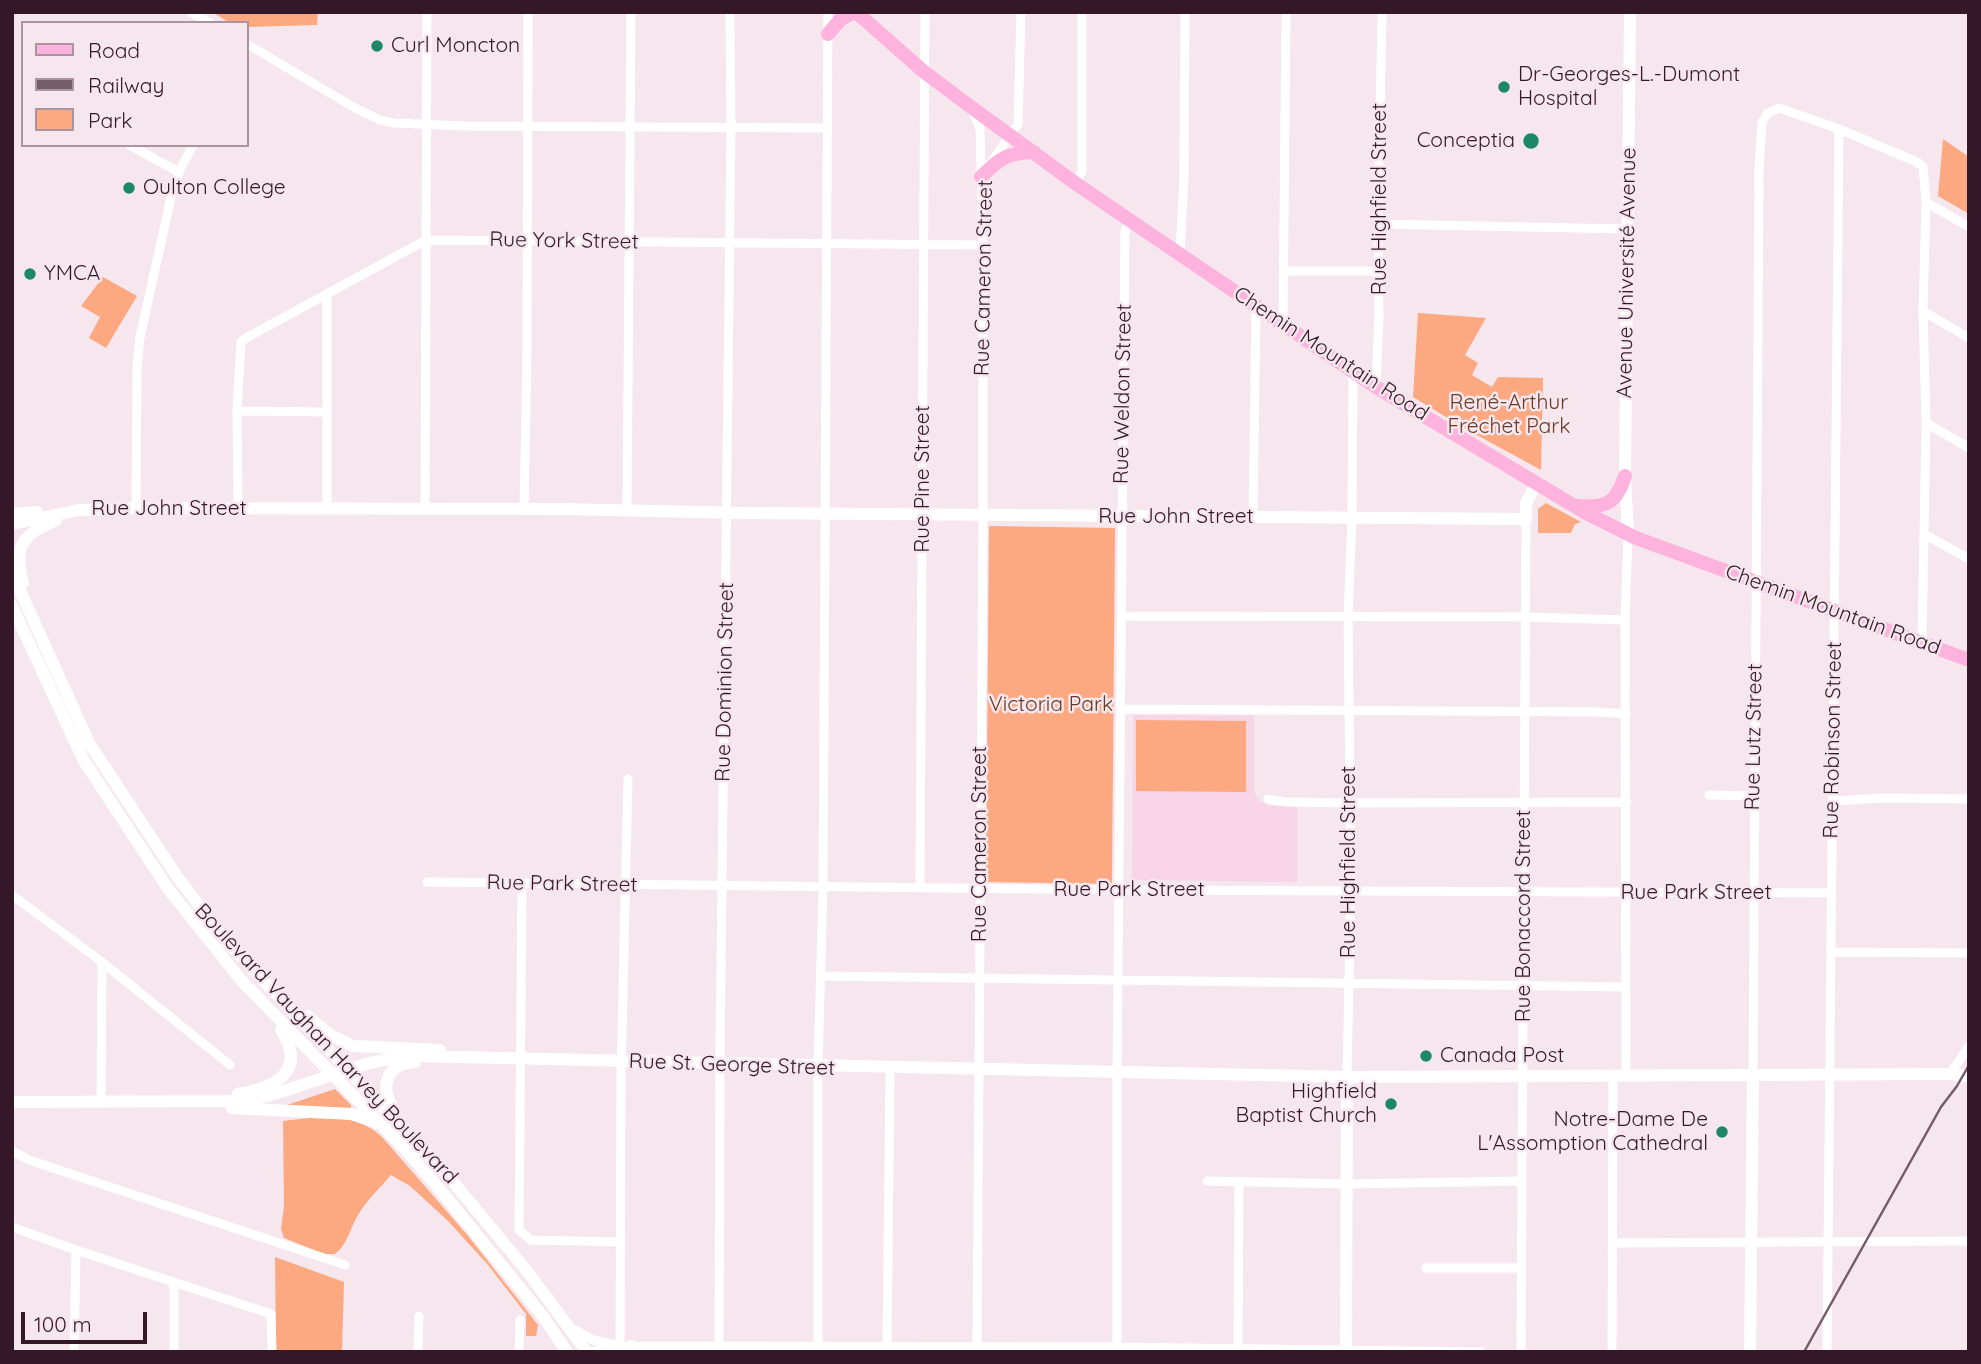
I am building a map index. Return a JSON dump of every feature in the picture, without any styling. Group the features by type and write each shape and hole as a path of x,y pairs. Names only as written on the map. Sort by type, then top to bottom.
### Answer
{"main road":[{"path":"828,34 840,20 855,12"},
{"name":"Chemin Mountain Road","path":"855,12 923,71 1075,183 1376,387 1573,506 1629,535 1969,660"},
{"name":"Avenue Université Avenue","path":"1629,535 1625,475 1630,12"},
{"path":"981,177 999,159 1015,153 1034,152"},
{"path":"1573,506 1598,507 1610,502 1621,488 1625,475"},
{"name":"Rue Bonaccord Street","path":"1526,519 1526,503 1538,483"},
{"name":"Rue John Street","path":"12,524 79,510 136,508 1526,519"},
{"path":"12,514 79,510"},
{"path":"18,611 20,545 32,531 79,510"},
{"name":"Boulevard Vaughan Harvey Boulevard","path":"12,573 18,611 84,761 169,890 222,958 266,1007 383,1126 446,1197 491,1251 567,1352"},
{"name":"Boulevard Vaughan Harvey Boulevard","path":"18,611 89,743 191,897 237,953 417,1141 492,1228 589,1352"},
{"path":"237,953 324,1031 345,1044 361,1047 423,1048 471,1057"},
{"path":"158,1102 240,1094 268,1086 281,1077 291,1063 293,1052 266,1007"},
{"path":"417,1141 387,1099 386,1087 391,1073 406,1063 471,1057"},
{"name":"Rue St. George Street","path":"158,1102 256,1099 394,1058 471,1057 890,1069 1347,1077 1753,1074 1969,1076"},
{"name":"Rue Lutz Street","path":"1751,1352 1753,1074"},
{"name":"Rue Highfield Street","path":"1346,1351 1347,1077"},
{"path":"12,1102 158,1102 352,1114 383,1126"}],"street":[{"path":"425,510 427,12"},
{"path":"524,510 528,12"},
{"path":"627,510 631,12"},
{"name":"Rue Dominion Street","path":"719,1349 730,12"},
{"path":"818,1349 818,1067 823,887 828,12"},
{"name":"Rue Pine Street","path":"920,887 925,12"},
{"name":"Rue Cameron Street","path":"977,1349 983,516 981,177 1018,124 1021,12"},
{"path":"1075,183 1082,172 1082,12"},
{"path":"1180,253 1184,177 1185,12"},
{"path":"1283,324 1286,12"},
{"name":"Rue Highfield Street","path":"1376,387 1382,12"},
{"path":"248,45 355,108 380,120 394,123 828,128"},
{"path":"971,107 980,128 981,177"},
{"name":"Rue Lutz Street","path":"1753,1074 1753,796 1759,176 1762,122 1768,113 1779,108 1839,129"},
{"path":"1839,129 1923,167 1926,202 1923,311 1926,424 1922,642"},
{"name":"Rue Robinson Street","path":"1827,1352 1839,129"},
{"path":"133,147 179,172"},
{"path":"136,508 137,368 140,337 172,193 192,147"},
{"path":"1926,202 1969,227"},
{"name":"Rue Weldon Street","path":"1117,1349 1125,231 1130,220"},
{"path":"1378,224 1628,229"},
{"name":"Rue York Street","path":"237,411 241,342 426,240 983,245"},
{"path":"1284,271 1379,271"},
{"path":"327,295 327,510"},
{"path":"1254,517 1256,306"},
{"path":"1923,311 1969,338"},
{"name":"Rue Highfield Street","path":"1347,1077 1350,891 1348,616 1353,372"},
{"path":"238,509 237,411 327,412"},
{"path":"1926,424 1969,449"},
{"name":"Rue Bonaccord Street","path":"1521,1352 1526,519"},
{"path":"1924,534 1969,559"},
{"path":"1612,1352 1619,1075 1625,987 1625,620 1629,535"},
{"path":"1121,616 1526,617 1625,620"},
{"path":"1121,709 1626,714"},
{"path":"625,1348 620,1242 621,1062 628,779"},
{"path":"1709,795 1753,796"},
{"path":"1834,801 1883,798 1969,799"},
{"path":"1268,799 1285,802 1349,803 1626,802"},
{"name":"Rue Park Street","path":"427,882 979,889 1831,893"},
{"path":"522,884 519,1230 531,1240 620,1242"},
{"path":"12,895 102,962 230,1065"},
{"path":"1832,952 1969,953"},
{"path":"101,1102 102,962"},
{"path":"822,976 1625,987"},
{"path":"1950,1074 1969,1046"},
{"path":"887,1346 890,1069"},
{"path":"12,1151 29,1160 345,1265"},
{"path":"1207,1181 1346,1184 1522,1181"},
{"path":"1238,1182 1238,1350"},
{"path":"12,1227 271,1314 272,1352"},
{"path":"1614,1243 1969,1241"},
{"path":"74,1352 76,1250"},
{"path":"1426,1268 1521,1268"},
{"path":"174,1282 174,1352"},
{"path":"418,1352 419,1316"},
{"path":"519,1352 520,1320"},
{"path":"566,1324 590,1339 625,1348"},
{"path":"589,1352 625,1348 818,1349 887,1346 1481,1352"}],"shaded area":[{"path":"1133,715 1254,716 1256,796 1259,801 1270,806 1297,806 1297,882 1132,880"}],"green space":[{"path":"212,12 318,12 317,25 248,27 248,21 227,21"},
{"path":"1943,139 1969,157 1969,214 1938,196"},
{"path":"103,277 137,296 106,348 89,338 100,317 81,306"},
{"name":"René-Arthur Fréchet Park","path":"1418,313 1486,318 1465,355 1478,363 1472,375 1492,387 1498,377 1543,378 1541,470 1413,397"},
{"path":"1546,503 1581,522 1575,524 1571,533 1538,533 1538,509"},
{"name":"Victoria Park","path":"989,526 1115,528 1112,884 986,882"},
{"path":"1136,720 1246,721 1246,792 1136,791"},
{"path":"335,1089 351,1105 351,1109 287,1105"},
{"path":"309,1118 357,1122 366,1125 383,1138 469,1237 538,1325 536,1336 526,1336 526,1314 488,1265 448,1221 410,1186 391,1175 369,1199 355,1220 346,1241 335,1254 324,1254 284,1238 281,1229 284,1206 283,1121"},
{"path":"275,1257 344,1282 342,1352 276,1352"}],"railway":[{"path":"1804,1352 1941,1107 1969,1065"}],"place":[{"name":"Curl Moncton","path":"377,46"},
{"name":"Dr-Georges-L.-Dumont Hospital","path":"1504,87"},
{"name":"Conceptia","path":"1531,141"},
{"name":"Oulton College","path":"129,188"},
{"name":"YMCA","path":"30,274"},
{"name":"Canada Post","path":"1426,1056"},
{"name":"Highfield Baptist Church","path":"1391,1104"},
{"name":"Notre-Dame De L'Assomption Cathedral","path":"1722,1132"}]}
